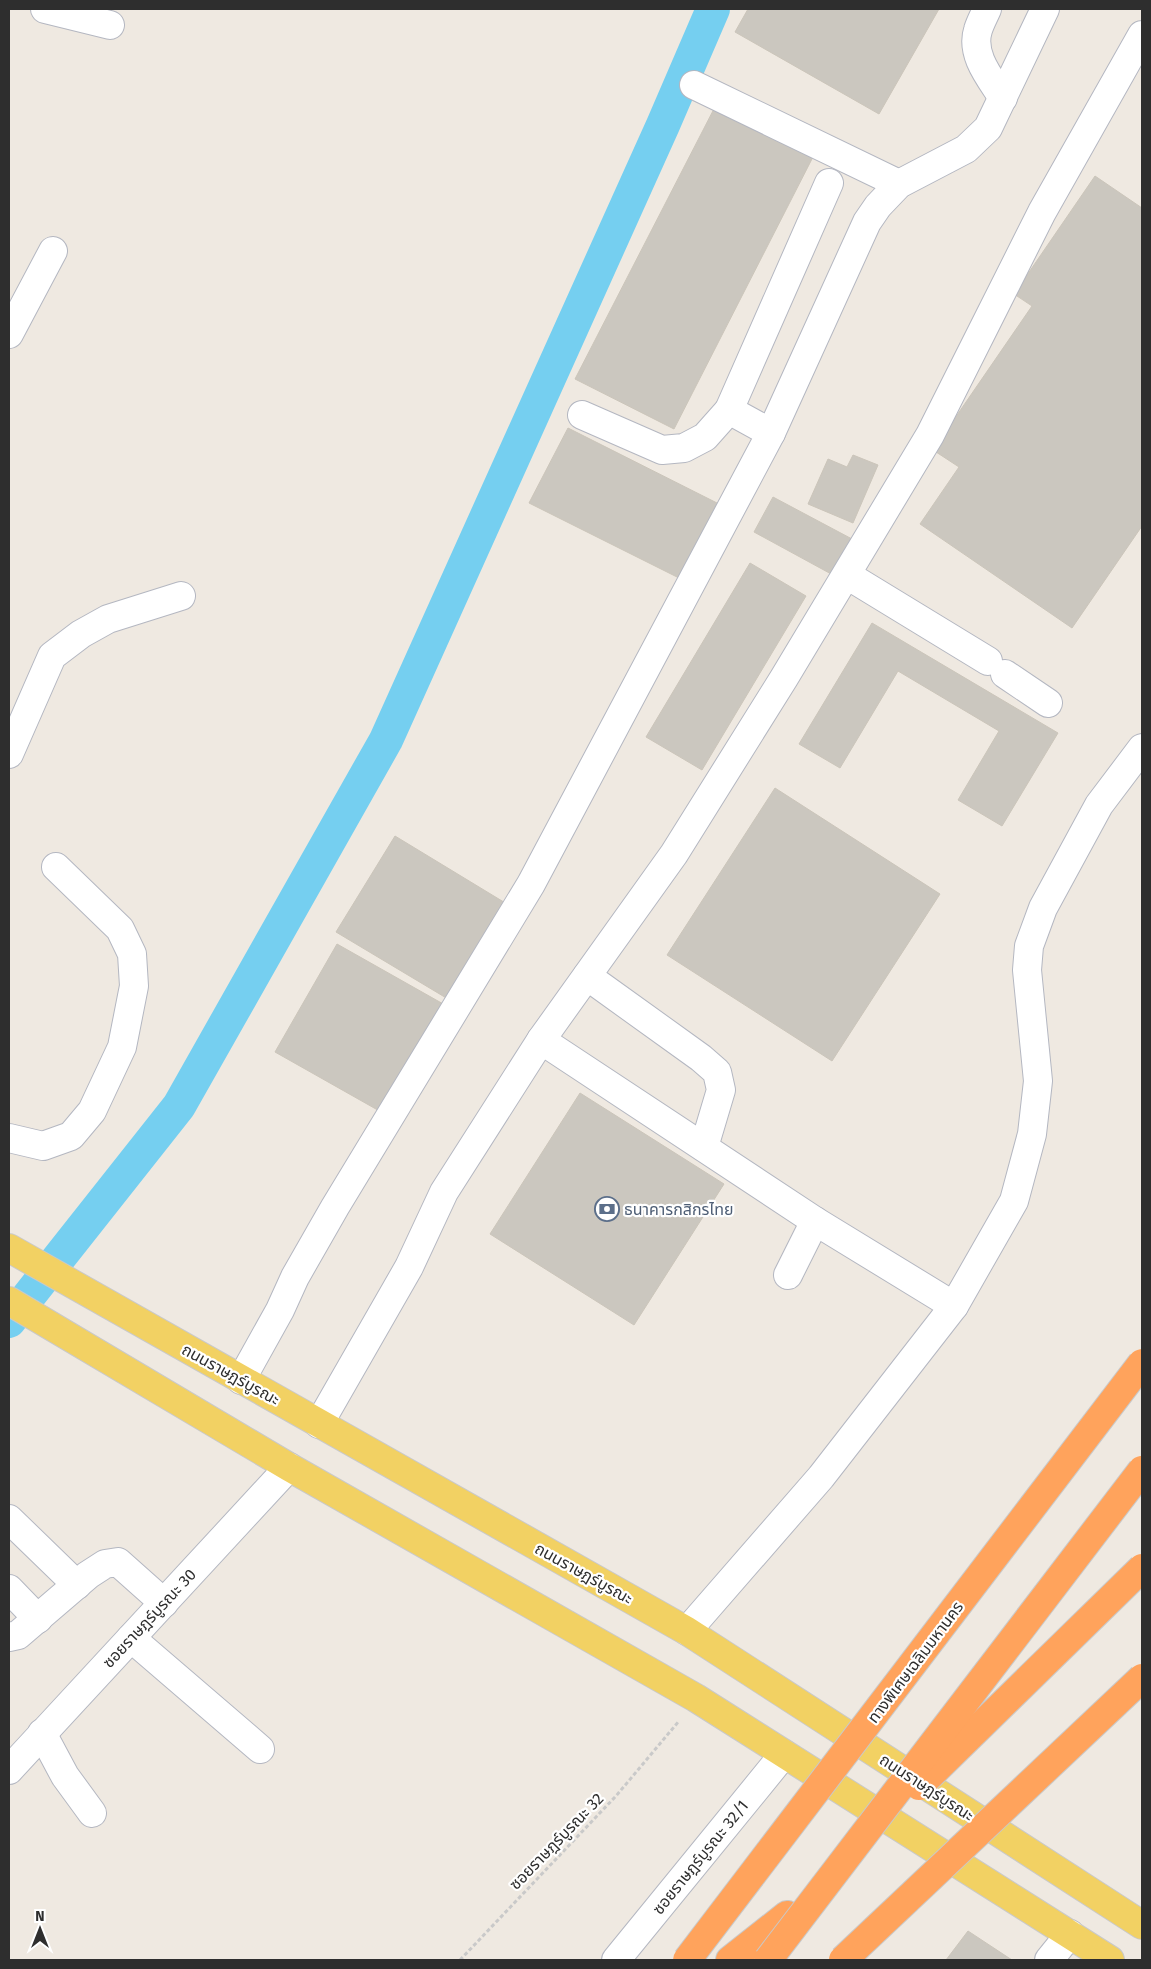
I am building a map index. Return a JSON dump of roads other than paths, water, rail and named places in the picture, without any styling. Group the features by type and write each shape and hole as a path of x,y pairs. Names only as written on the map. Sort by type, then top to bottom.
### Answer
{"highway":[{"name":"ทางพิเศษเฉลิมมหานคร","path":"687,1960 1142,1363"},
{"path":"768,1960 1142,1470"},
{"path":"739,1960 1142,1568"},
{"path":"844,1960 1142,1678"},
{"path":"730,1960 787,1915"}],"main road":[{"name":"ถนนราษฎร์บูรณะ","path":"9,1248 687,1631 1142,1925"},
{"path":"11,1302 289,1467 696,1698 1110,1960"}],"street":[{"path":"45,9 110,25"},
{"path":"988,9 977,32 976,49 984,69 1003,98"},
{"path":"241,1380 280,1310 295,1277 335,1207 531,884 771,433 867,222 878,206 899,184 966,149 988,128 1045,9"},
{"path":"319,1424 409,1268 444,1192 541,1040 674,854 847,575 930,435 1042,212 1142,35"},
{"path":"694,85 899,184"},
{"path":"582,414 662,450 684,448 705,437 729,410 829,183"},
{"path":"9,334 53,251"},
{"path":"729,410 771,433"},
{"path":"847,575 997,668 1048,703"},
{"path":"9,754 52,656 81,634 108,619 181,596"},
{"path":"687,1631 821,1477 954,1306 1014,1201 1032,1134 1038,1081 1027,970 1029,946 1043,908 1098,805 1142,748"},
{"path":"9,1138 43,1146 71,1136 92,1111 122,1048 134,986 132,954 120,929 56,867"},
{"path":"587,976 702,1058 718,1072 721,1090 704,1147"},
{"path":"541,1040 815,1222 954,1306"},
{"path":"788,1275 815,1222"},
{"name":"ซอยราษฎร์บูรณะ 30","path":"9,1770 289,1467"},
{"path":"9,1519 77,1585"},
{"path":"9,1637 18,1636 88,1575 105,1564 118,1562 164,1603"},
{"path":"9,1589 38,1618"},
{"path":"131,1638 260,1749"},
{"path":"42,1733 66,1776 92,1813"},
{"name":"ซอยราษฎร์บูรณะ 32/1","path":"616,1960 784,1754"},
{"path":"854,1960 937,1850"},
{"path":"1049,1960 1070,1934"}],"waterway":[{"path":"9,1321 179,1106 386,740 663,125 713,9"}],"place":[{"name":"ธนาคารกสิกรไทย","path":"607,1209"}]}
